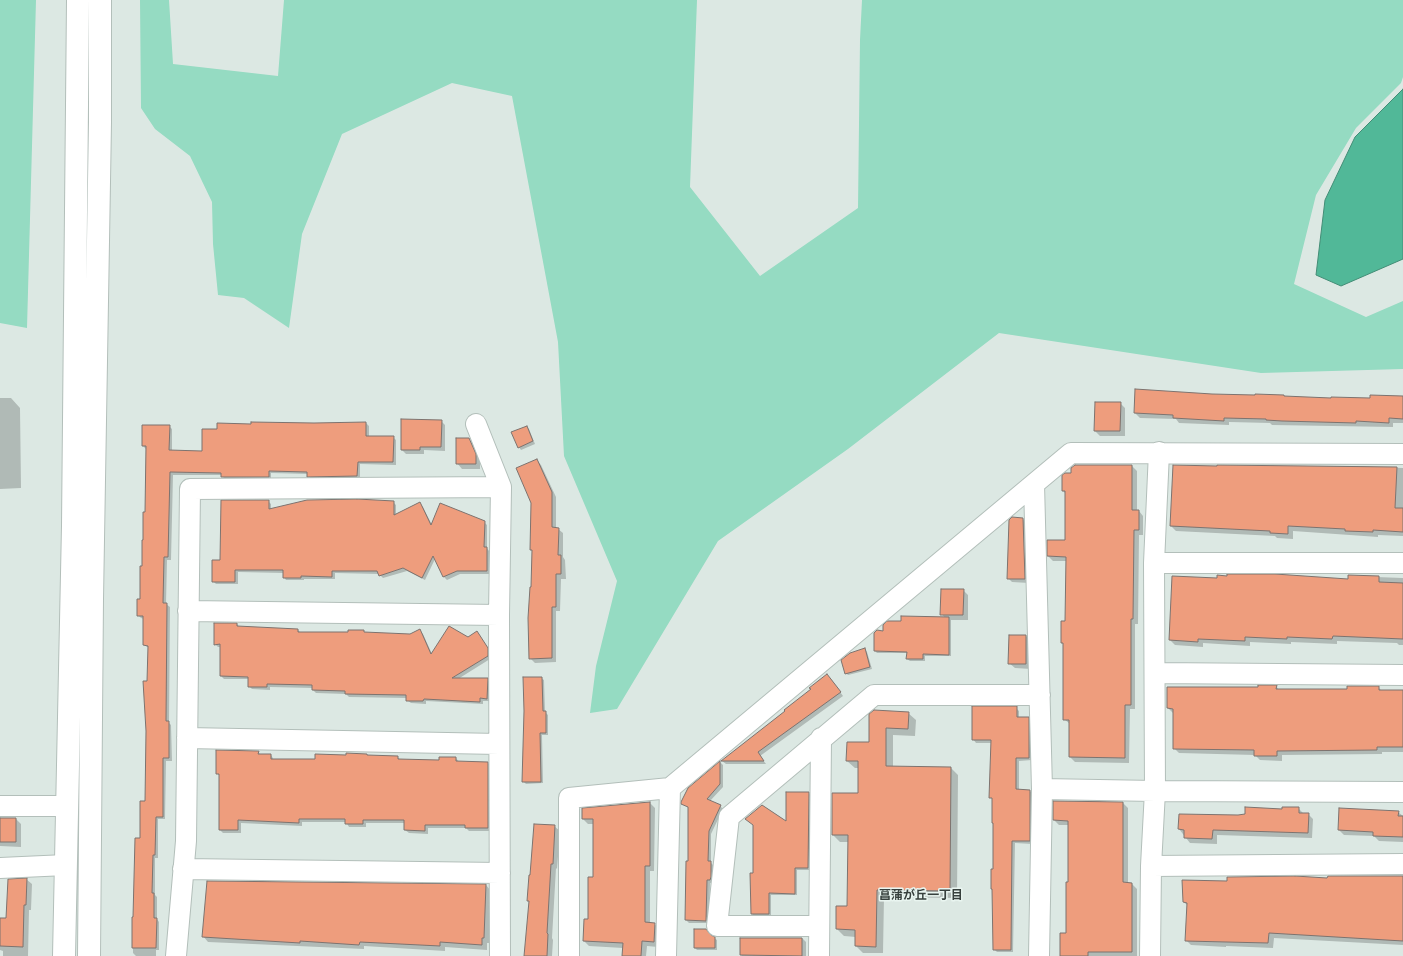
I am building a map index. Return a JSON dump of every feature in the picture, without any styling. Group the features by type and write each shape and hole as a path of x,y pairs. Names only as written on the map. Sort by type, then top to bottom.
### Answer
{"street":[{"path":"64,956 72,534 78,0"},
{"path":"89,956 92,607 100,130 100,0"},
{"path":"476,424 501,487 499,615 500,956"},
{"path":"569,956 569,798 670,788 1071,453 1159,452 1403,454"},
{"path":"1150,956 1154,791 1154,563 1159,452"},
{"path":"1034,484 1042,789 1039,956"},
{"path":"176,956 186,841 190,489 501,487"},
{"path":"1154,563 1403,563"},
{"path":"188,611 499,615"},
{"path":"1155,673 1403,675"},
{"path":"819,926 716,926 729,817 821,738 874,695 1040,695"},
{"path":"187,738 499,744"},
{"path":"819,956 821,738"},
{"path":"666,956 670,788"},
{"path":"1042,789 1403,792"},
{"path":"0,806 67,806"},
{"path":"1151,866 1403,864"},
{"path":"0,868 66,865"},
{"path":"183,869 500,873"}],"shaded area":[{"path":"0,0 36,0 27,328 0,323"},
{"path":"140,0 169,0 173,64 278,76 284,0 697,0 690,187 760,276 858,208 860,40 862,0 1403,0 1403,77 1401,83 1356,128 1316,195 1294,284 1366,317 1403,301 1403,369 1261,373 999,333 848,449 718,541 617,709 590,713 596,666 617,581 564,456 558,342 512,96 452,83 342,134 302,234 289,328 244,298 218,295 213,244 212,202 190,156 155,129 141,108"},
{"path":"1403,89 1403,259 1341,286 1316,275 1325,200 1355,137"}],"building":[{"path":"1135,389 1212,394 1255,394 1331,398 1370,398 1370,395 1403,396 1403,419 1389,418 1389,423 1356,421 1356,423 1224,418 1224,421 1173,418 1173,415 1134,413"},
{"path":"1095,402 1121,402 1120,431 1094,431"},
{"path":"401,419 442,420 441,447 420,447 420,450 401,450"},
{"path":"251,422 366,422 366,436 394,436 393,462 358,462 357,476 307,477 307,472 269,471 269,477 221,477 221,473 170,472 168,557 164,557 163,603 167,603 166,721 169,721 169,758 163,758 163,817 156,817 155,855 153,855 152,893 154,893 154,918 157,918 156,948 132,948 135,838 140,838 140,801 145,801 146,731 143,681 147,681 148,646 143,645 143,616 137,616 137,599 140,599 140,566 142,566 143,512 145,512 146,446 142,446 142,425 170,425 169,450 202,451 202,429 217,429 217,423 251,424"},
{"path":"527,426 533,441 518,448 511,432"},
{"path":"456,438 469,438 476,454 476,464 456,464"},
{"path":"537,459 552,492 552,527 559,528 558,555 561,555 561,574 556,574 556,607 552,607 552,658 529,659 528,618 532,550 530,550 531,503 516,468"},
{"path":"1075,465 1132,465 1132,510 1139,510 1139,530 1134,530 1133,619 1131,619 1131,705 1125,705 1125,758 1069,757 1069,720 1063,720 1063,643 1061,643 1061,621 1065,621 1066,557 1047,556 1047,540 1065,540 1065,491 1062,491 1062,475 1065,473 1071,473 1071,468"},
{"path":"1173,465 1397,467 1395,508 1403,508 1403,532 1373,530 1373,532 1345,531 1345,529 1288,526 1288,534 1270,533 1270,531 1170,526"},
{"path":"357,499 394,501 394,515 420,502 431,525 440,503 485,521 484,547 487,547 487,571 457,571 443,577 433,556 422,578 403,568 379,576 377,571 332,571 332,577 301,576 301,578 283,578 283,570 235,570 235,582 212,582 212,560 220,560 221,500 269,500 269,509 307,500"},
{"path":"1012,517 1023,518 1025,579 1007,579 1009,520"},
{"path":"1227,574 1275,574 1348,579 1348,575 1379,576 1379,582 1403,583 1403,639 1333,636 1332,639 1245,637 1245,641 1198,639 1198,642 1169,640 1172,576 1217,578 1217,575 1227,576"},
{"path":"941,589 964,589 963,615 940,615"},
{"path":"901,616 949,617 949,655 923,654 923,659 906,659 907,652 874,651 874,633 877,630 883,631 883,625 887,621 901,621"},
{"path":"214,623 237,623 237,626 298,629 298,632 348,632 348,630 364,630 364,632 410,634 420,629 431,654 449,626 468,637 477,631 488,648 488,656 452,678 488,678 487,699 480,698 480,702 424,699 423,701 406,701 406,695 345,694 345,691 312,690 312,685 267,684 267,687 248,687 248,677 220,676 220,644 214,645"},
{"path":"1009,635 1026,635 1026,664 1008,664"},
{"path":"865,648 870,667 845,674 841,660 850,653"},
{"path":"827,674 841,692 758,752 764,761 721,761 785,711 784,710 811,689 809,688"},
{"path":"523,677 542,677 543,711 546,711 546,733 540,733 541,782 522,782 524,711"},
{"path":"1258,685 1277,685 1276,689 1347,689 1347,686 1379,686 1379,690 1403,690 1403,747 1377,747 1377,750 1277,751 1277,756 1254,756 1254,750 1173,749 1173,709 1167,708 1167,687 1258,687"},
{"path":"972,706 1017,706 1017,717 1029,717 1029,758 1016,758 1016,789 1030,790 1030,841 1012,841 1011,950 993,950 991,869 993,869 993,823 992,798 989,798 991,740 972,740"},
{"path":"874,710 909,712 908,729 886,728 886,766 951,767 950,891 877,890 876,947 855,946 855,930 836,929 836,906 847,906 848,835 832,835 832,793 858,793 858,761 846,761 847,742 869,742 869,714"},
{"path":"216,750 259,751 258,754 271,754 271,759 315,759 315,754 346,755 346,753 398,756 398,759 439,760 439,757 456,757 456,761 488,762 488,828 465,828 465,825 425,825 425,831 404,830 404,820 363,820 363,824 345,824 345,819 299,819 299,823 238,820 238,830 219,830 219,774 216,774"},
{"path":"720,761 720,784 707,799 721,805 709,831 708,861 711,861 711,877 710,880 707,880 706,921 685,920 686,861 688,861 688,807 681,804 681,802 688,788"},
{"path":"786,792 809,792 808,868 795,868 795,894 769,893 769,914 751,914 750,873 753,873 753,825 745,819 762,805 786,821"},
{"path":"1053,801 1123,802 1123,882 1132,883 1132,952 1088,952 1088,956 1060,956 1060,933 1066,933 1068,821 1053,820"},
{"path":"650,802 650,866 645,866 645,922 655,923 654,942 642,941 641,956 622,956 623,943 583,941 584,919 588,919 588,877 593,877 593,819 582,819 582,808"},
{"path":"1245,807 1282,809 1282,807 1299,807 1299,813 1309,813 1308,833 1213,830 1212,839 1184,838 1184,830 1178,829 1179,814 1238,815 1245,814"},
{"path":"1339,808 1399,811 1398,816 1403,816 1403,837 1373,836 1373,832 1338,830"},
{"path":"0,818 16,818 16,842 0,842"},
{"path":"534,824 555,825 553,864 551,864 547,956 524,956"},
{"path":"1295,876 1327,878 1328,876 1403,876 1403,941 1269,933 1268,943 1185,941 1187,903 1183,902 1182,880 1227,881 1227,877"},
{"path":"27,878 26,905 24,905 23,947 0,946 0,918 6,918 8,879"},
{"path":"207,881 486,884 484,938 482,938 482,945 440,942 440,946 360,942 359,945 300,941 300,943 202,937"},
{"path":"694,929 706,929 715,937 715,948 694,948"},
{"path":"740,938 802,938 802,956 740,955"}],"district":[{"name":"菖蒲が丘一丁目","path":"921,896"}]}
